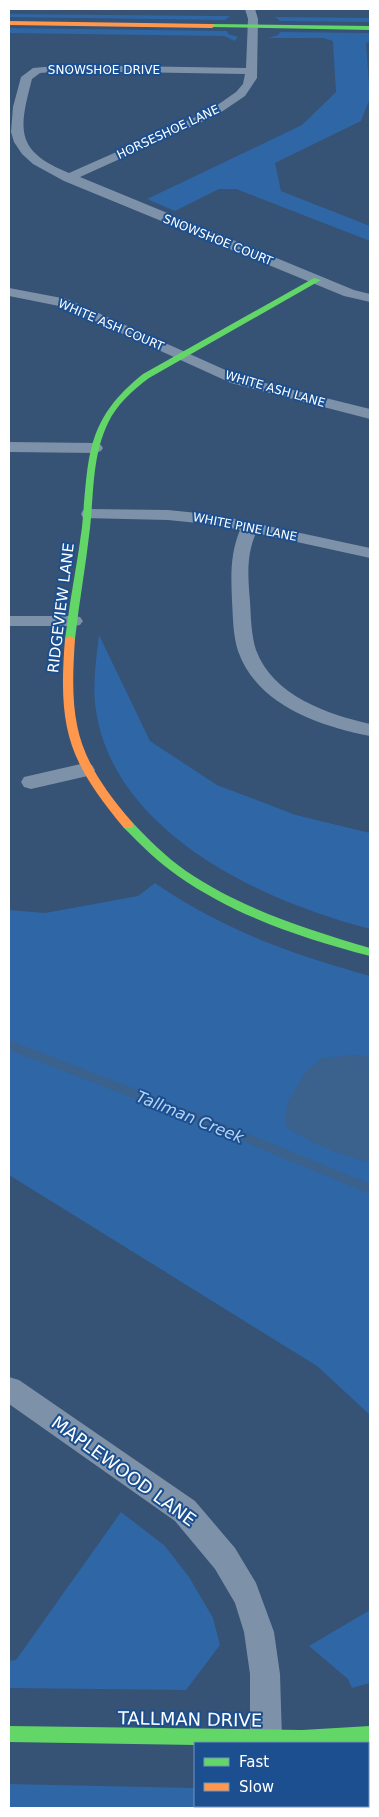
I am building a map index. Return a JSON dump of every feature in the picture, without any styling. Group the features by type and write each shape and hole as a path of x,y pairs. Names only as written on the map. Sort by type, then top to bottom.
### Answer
{"street":[{"name":"HORSESHOE LANE","path":"68,178 219,109 234,100 247,86 251,71 252,26 250,9"},
{"path":"9,23 370,28"},
{"name":"SNOWSHOE DRIVE","path":"68,178 37,162 25,150 17,136 16,125 27,77 32,69 251,71"},
{"name":"SNOWSHOE COURT","path":"68,178 349,293 370,298"},
{"name":"RIDGEVIEW LANE","path":"318,280 135,383 120,396 106,416 98,435 96,448 68,666 68,700 75,745 85,770 102,796 147,846 175,871 193,883 250,913 286,928 370,952"},
{"name":"WHITE ASH COURT","path":"9,292 62,302 182,356"},
{"name":"WHITE ASH LANE","path":"182,356 236,380 370,414"},
{"path":"9,447 96,448"},
{"name":"WHITE PINE LANE","path":"89,514 192,516 370,553"},
{"path":"250,527 241,546 239,564 244,637 250,657 260,674 288,699 322,717 370,730"},
{"path":"9,621 74,621"},
{"path":"30,782 85,770"},
{"name":"MAPLEWOOD LANE","path":"9,1389 185,1511 204,1530 223,1555 239,1578 252,1607 259,1630 263,1654 266,1738"},
{"name":"TALLMAN DRIVE","path":"9,1734 266,1738 370,1734"}],"shaded area":[{"path":"9,14 230,16 225,20 9,17"},
{"path":"275,17 370,18 370,22 280,21"},
{"path":"9,28 227,31 228,34 238,37 235,41 224,36 9,33"},
{"path":"280,32 370,33 370,42 366,43 370,98 361,121 275,163 281,191 370,226 370,241 236,189 219,189 175,211 147,199 302,125 336,92 333,41 323,38 268,38 278,35"},
{"path":"99,635 150,741 217,785 296,815 370,833 370,929 285,901 242,881 200,856 163,827 132,793 109,755 95,702 94,683"},
{"path":"155,883 206,914 259,939 313,959 370,976 370,1415 317,1366 9,1175 9,910 45,913 138,896"},
{"path":"356,1055 370,1057 370,1163 326,1148 306,1139 285,1126 287,1103 305,1073 322,1058"},
{"path":"121,1512 165,1546 189,1577 213,1618 220,1645 186,1690 9,1688 9,1661 16,1660"},
{"path":"370,1610 370,1683 352,1688 348,1679 309,1646"},
{"path":"370,1782 370,1808 9,1808 9,1784 194,1788 194,1807 369,1807"}],"waterway":[{"name":"Tallman Creek","path":"9,1045 210,1123 370,1189"}],"traffic: fast":[{"path":"212,26 370,28"},
{"path":"70,639 86,529 92,462 98,436 111,410 127,392 146,376 317,280"},
{"path":"128,825 154,851 181,873 209,891 270,920 370,952"},
{"path":"9,1734 302,1738 370,1734"}],"traffic: slow":[{"path":"9,23 212,26"},
{"path":"70,639 68,694 74,739 93,781 128,825"}]}
